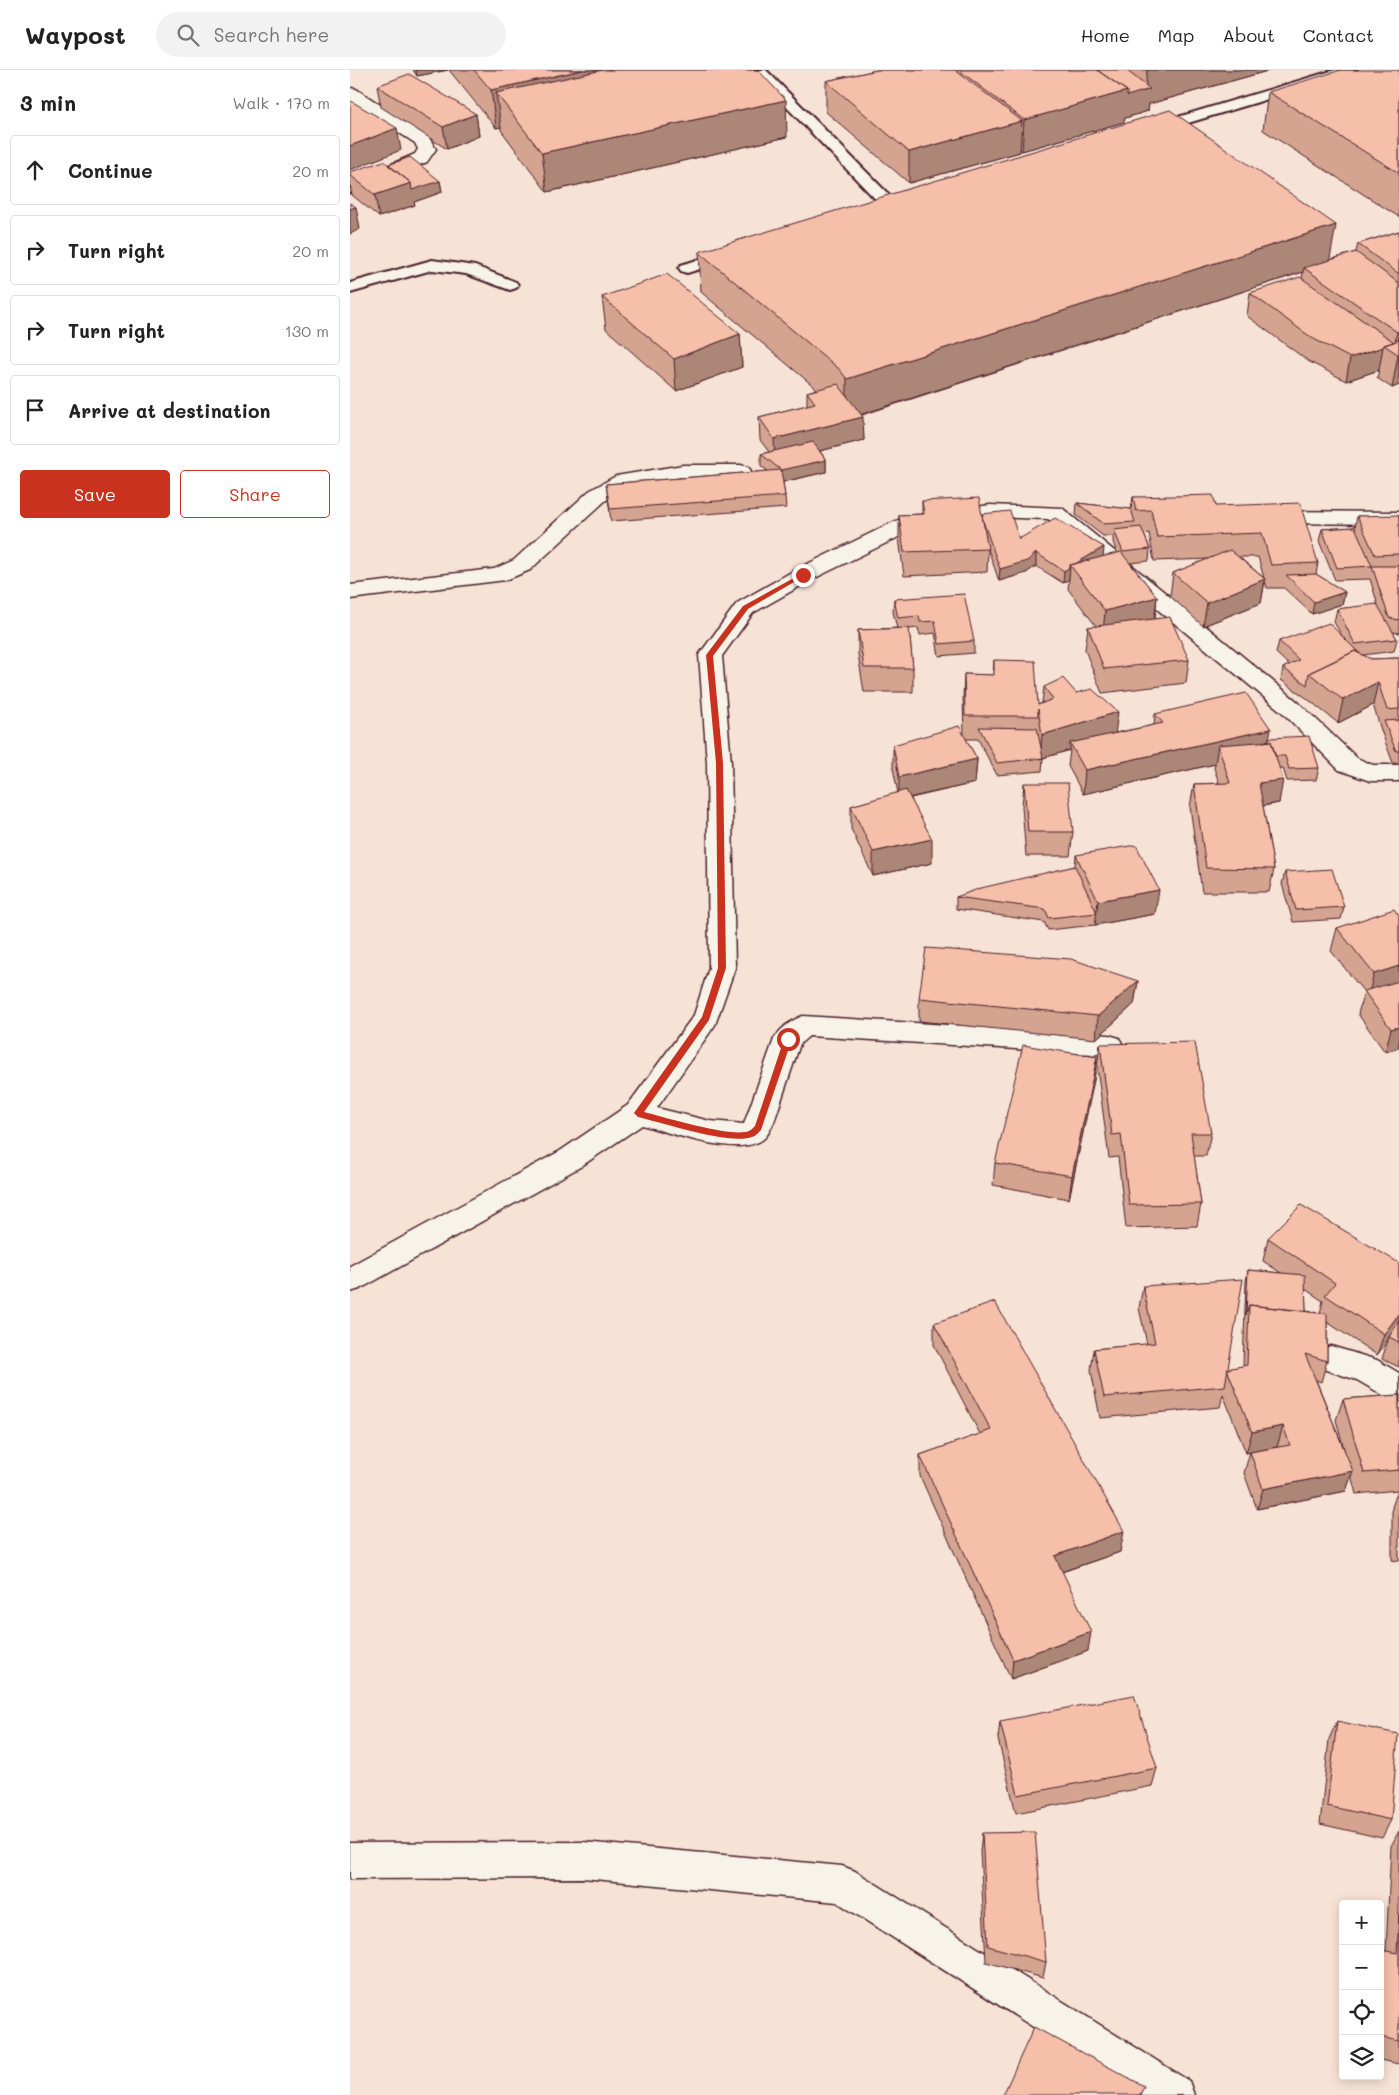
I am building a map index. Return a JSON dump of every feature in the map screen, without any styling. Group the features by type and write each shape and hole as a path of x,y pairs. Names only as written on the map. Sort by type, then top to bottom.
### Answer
{"street":[{"path":"350,93 422,140 427,149 421,158 350,188"},
{"path":"350,592 498,575 522,565 597,496 623,480 683,471 741,471"},
{"path":"350,1280 570,1159 638,1113 706,1018 722,968 720,763 710,655 745,608 803,575 910,523 990,511 1081,513"},
{"path":"1054,512 1290,707 1348,764 1370,773 1399,773"},
{"path":"1252,516 1399,518"},
{"path":"638,1113 734,1136 752,1134 758,1128 788,1039 803,1026 1109,1045"},
{"path":"1331,1359 1366,1369 1399,1390"},
{"path":"350,1860 583,1860 842,1884 1176,2095"}],"lane":[{"path":"758,70 896,205 873,212"},
{"path":"1140,132 1350,70"},
{"path":"687,268 742,251"},
{"path":"350,288 432,265 469,269 510,285"}],"building":[{"path":"474,70 582,70 491,90"},
{"path":"603,70 758,70 786,100 542,153 496,93"},
{"path":"877,70 955,70 1022,121 909,152 826,81"},
{"path":"959,70 1097,70 1127,91 1024,120"},
{"path":"1097,70 1126,70 1150,89 1127,96 1127,91"},
{"path":"1341,70 1399,70 1399,173 1268,92"},
{"path":"409,74 476,114 443,127 377,86"},
{"path":"351,101 397,128 350,146"},
{"path":"1170,110 1336,225 847,379 838,368 699,252"},
{"path":"410,157 440,181 412,190 411,183 388,165"},
{"path":"384,161 411,183 375,195 350,175 350,172"},
{"path":"350,203 356,207 350,209"},
{"path":"1399,231 1399,274 1358,244"},
{"path":"1356,252 1399,283 1399,331 1397,332 1304,268"},
{"path":"667,274 740,334 674,359 602,297"},
{"path":"1300,277 1394,342 1350,358 1312,338 1250,293"},
{"path":"1399,340 1399,355 1384,345"},
{"path":"838,384 863,417 774,439 759,417 815,403 807,392"},
{"path":"813,442 826,460 781,470 761,454"},
{"path":"781,470 785,496 610,509 606,484"},
{"path":"1213,495 1216,506 1300,503 1318,563 1271,565 1262,533 1157,537 1151,510 1136,511 1133,497"},
{"path":"979,498 988,549 904,552 899,515 924,514 922,501"},
{"path":"1077,503 1131,509 1135,522 1104,524"},
{"path":"1010,511 1019,539 1055,518 1104,547 1070,565 1064,571 1036,553 1027,561 1000,569 982,514"},
{"path":"1398,515 1399,554 1375,555 1357,516"},
{"path":"1141,527 1150,549 1123,552 1114,530"},
{"path":"1355,527 1372,566 1337,568 1322,529"},
{"path":"1230,550 1265,579 1207,603 1173,573"},
{"path":"1121,552 1157,597 1105,611 1070,565"},
{"path":"1372,566 1399,566 1399,620 1389,618"},
{"path":"1316,574 1345,592 1314,602 1286,575"},
{"path":"964,594 974,641 939,644 935,621 920,622 919,616 898,618 894,599"},
{"path":"1377,604 1397,639 1355,644 1337,609"},
{"path":"1170,617 1189,660 1104,669 1088,627"},
{"path":"1329,623 1360,654 1355,651 1309,673 1307,685 1283,668 1299,660 1279,641"},
{"path":"909,628 913,668 864,668 858,630"},
{"path":"1355,651 1371,659 1399,658 1399,709 1387,710 1378,682 1343,700 1309,673"},
{"path":"994,660 1035,661 1038,705 1053,699 1044,687 1063,678 1076,693 1092,689 1118,712 1042,735 1038,709 1038,716 965,716 964,674 994,675"},
{"path":"1246,693 1271,729 1085,770 1070,743 1163,723 1155,714"},
{"path":"1399,720 1399,751 1396,751 1384,721"},
{"path":"959,726 977,759 899,777 893,745"},
{"path":"979,727 1037,728 1043,758 997,763"},
{"path":"1309,736 1319,768 1289,769 1285,756 1275,756 1271,741 1263,742 1269,740 1269,738"},
{"path":"1271,741 1283,780 1259,783 1274,869 1206,868 1194,784 1230,783 1218,745"},
{"path":"1024,783 1068,783 1073,832 1028,832"},
{"path":"906,790 932,839 873,852 851,806"},
{"path":"1136,845 1159,890 1098,901 1076,855"},
{"path":"1075,866 1097,913 1049,918 1045,909 956,897 981,888"},
{"path":"1332,869 1344,907 1296,910 1285,872"},
{"path":"1394,909 1399,916 1399,966 1374,974 1337,928"},
{"path":"926,948 1071,959 1138,981 1098,1016 919,998"},
{"path":"1399,981 1399,1027 1391,1029 1364,991"},
{"path":"1195,1042 1211,1133 1191,1133 1201,1204 1129,1205 1121,1134 1112,1135 1100,1044"},
{"path":"1023,1045 1097,1057 1072,1176 995,1163"},
{"path":"1301,1205 1399,1263 1399,1314 1384,1334 1325,1295 1335,1283 1268,1238"},
{"path":"1248,1270 1305,1275 1306,1311 1249,1305 1246,1315"},
{"path":"1243,1279 1225,1386 1104,1397 1094,1349 1155,1343 1143,1286"},
{"path":"995,1302 1124,1531 1055,1556 1091,1632 1013,1660 920,1455 991,1430 934,1323"},
{"path":"1249,1305 1327,1314 1327,1361 1305,1354 1353,1471 1263,1489 1250,1452 1290,1445 1283,1426 1252,1432 1227,1369 1247,1365"},
{"path":"1399,1321 1399,1342 1389,1337"},
{"path":"1399,1395 1399,1470 1364,1473 1343,1399"},
{"path":"1134,1695 1157,1768 1018,1795 1000,1721"},
{"path":"1337,1721 1398,1734 1391,1820 1327,1806"},
{"path":"1035,1832 1046,1962 988,1946 982,1833"},
{"path":"1399,1914 1399,2041 1384,2038 1384,1951 1397,1953"},
{"path":"1034,2027 1144,2086 1140,2095 1003,2095"}],"route":[{"path":"788,1039 758,1128 752,1134 734,1136 638,1113 706,1018 722,968 720,763 710,655 745,608 803,575"}]}
